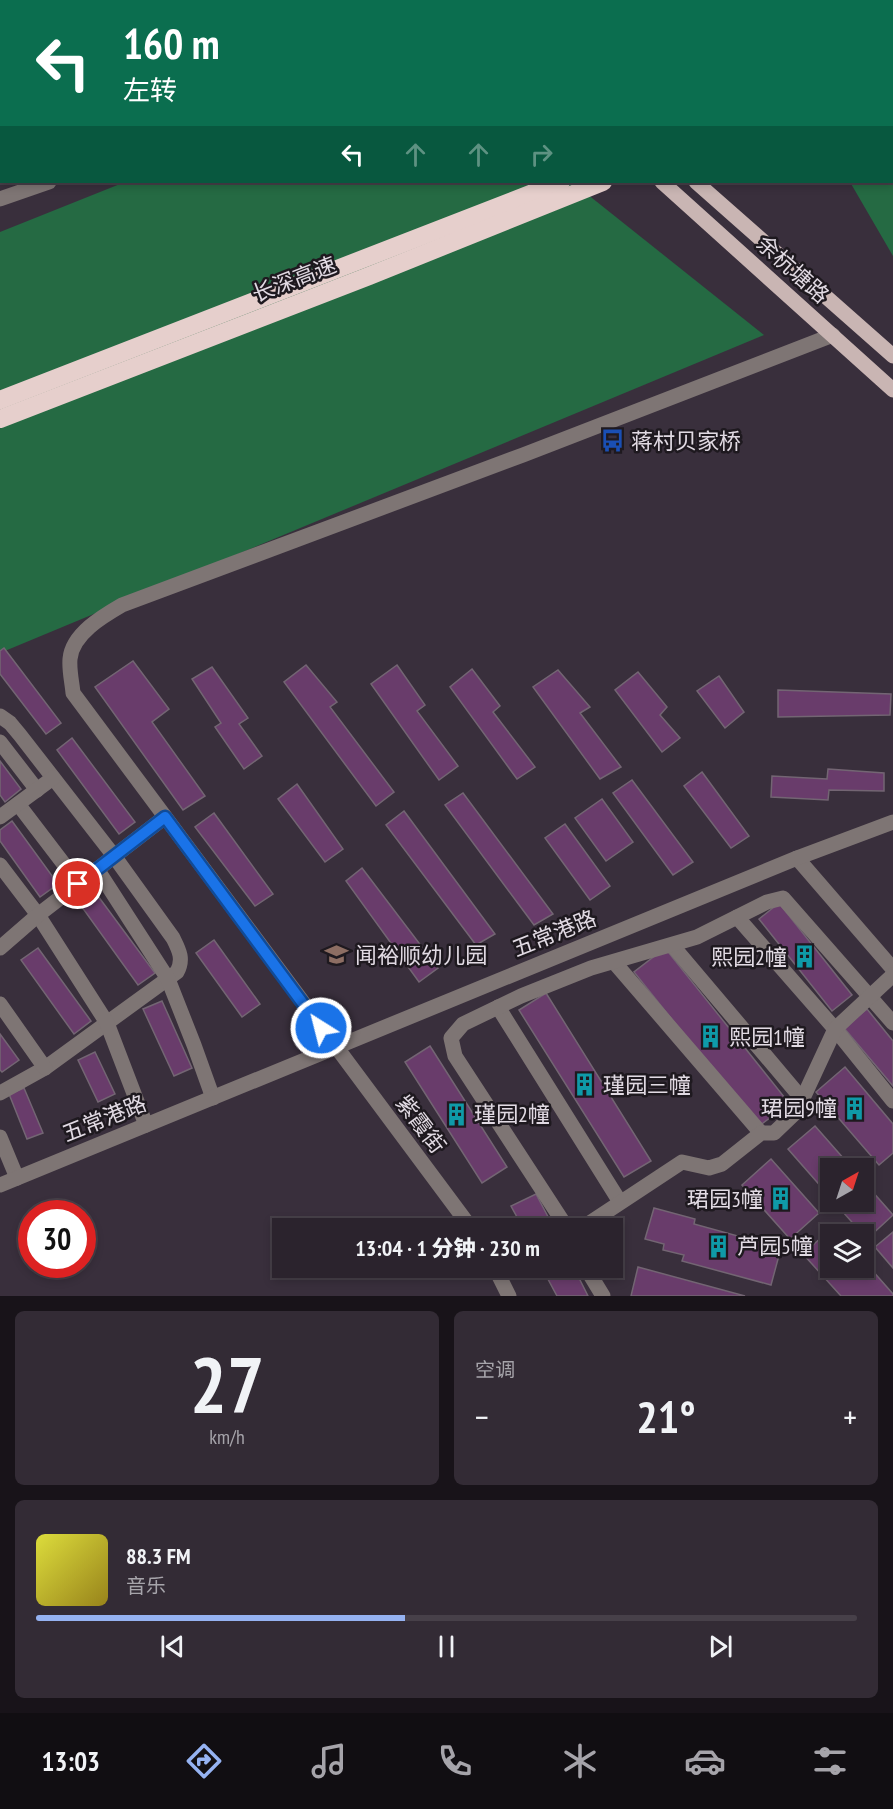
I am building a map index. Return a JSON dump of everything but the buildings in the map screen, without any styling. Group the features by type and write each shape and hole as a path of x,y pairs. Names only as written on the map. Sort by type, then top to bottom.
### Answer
{"highway":[{"name":"长深高速","path":"0,400 558,183"},
{"name":"长深高速","path":"0,418 369,276 598,183"}],"main road":[{"name":"余杭塘路","path":"663,183 893,390"},
{"name":"余杭塘路","path":"697,183 893,356"}],"street":[{"path":"0,200 46,183"},
{"name":"紫霞街","path":"464,1218 73,693 70,657 81,634 100,618 122,605 523,455 833,335"},
{"path":"0,716 10,723 20,735 114,856 173,938 180,952 182,964 177,972 168,979 45,1068 0,1093"},
{"path":"0,742 37,790"},
{"path":"0,817 53,778"},
{"path":"18,804 78,884"},
{"path":"0,948 38,915 165,817"},
{"name":"五常港路","path":"0,1185 797,858 893,822"},
{"path":"797,858 893,969"},
{"path":"0,865 38,915 107,1023 146,1125"},
{"path":"97,869 168,979 213,1098"},
{"path":"560,1218 455,1056 451,1038 464,1024 498,1007 591,968 697,937 767,902 783,898 893,1023"},
{"path":"737,917 835,1029 893,1101"},
{"path":"672,945 803,1100"},
{"path":"580,947 591,968"},
{"path":"614,962 761,1133"},
{"path":"597,1218 682,1162 709,1168 722,1164 761,1133 774,1133 797,1111 835,1029 893,975"},
{"path":"0,1004 45,1068"},
{"path":"498,1007 620,1202"},
{"path":"0,1137 16,1178"},
{"path":"500,1278 509,1296"},
{"path":"591,1278 603,1296"}],"green space":[{"path":"122,183 573,183 764,335 0,653 0,232"},
{"path":"851,183 893,183 893,256"}],"place":[{"name":"蒋村贝家桥","path":"613,441"},
{"name":"闻裕顺幼儿园","path":"337,955"},
{"name":"熙园2幢","path":"805,957"},
{"name":"熙园1幢","path":"711,1037"},
{"name":"瑾园三幢","path":"585,1085"},
{"name":"珺园9幢","path":"855,1108"},
{"name":"瑾园2幢","path":"456,1114"},
{"name":"珺园3幢","path":"781,1199"},
{"name":"芦园5幢","path":"719,1246"}],"route":[{"path":"78,884 165,817 321,1028"}]}
